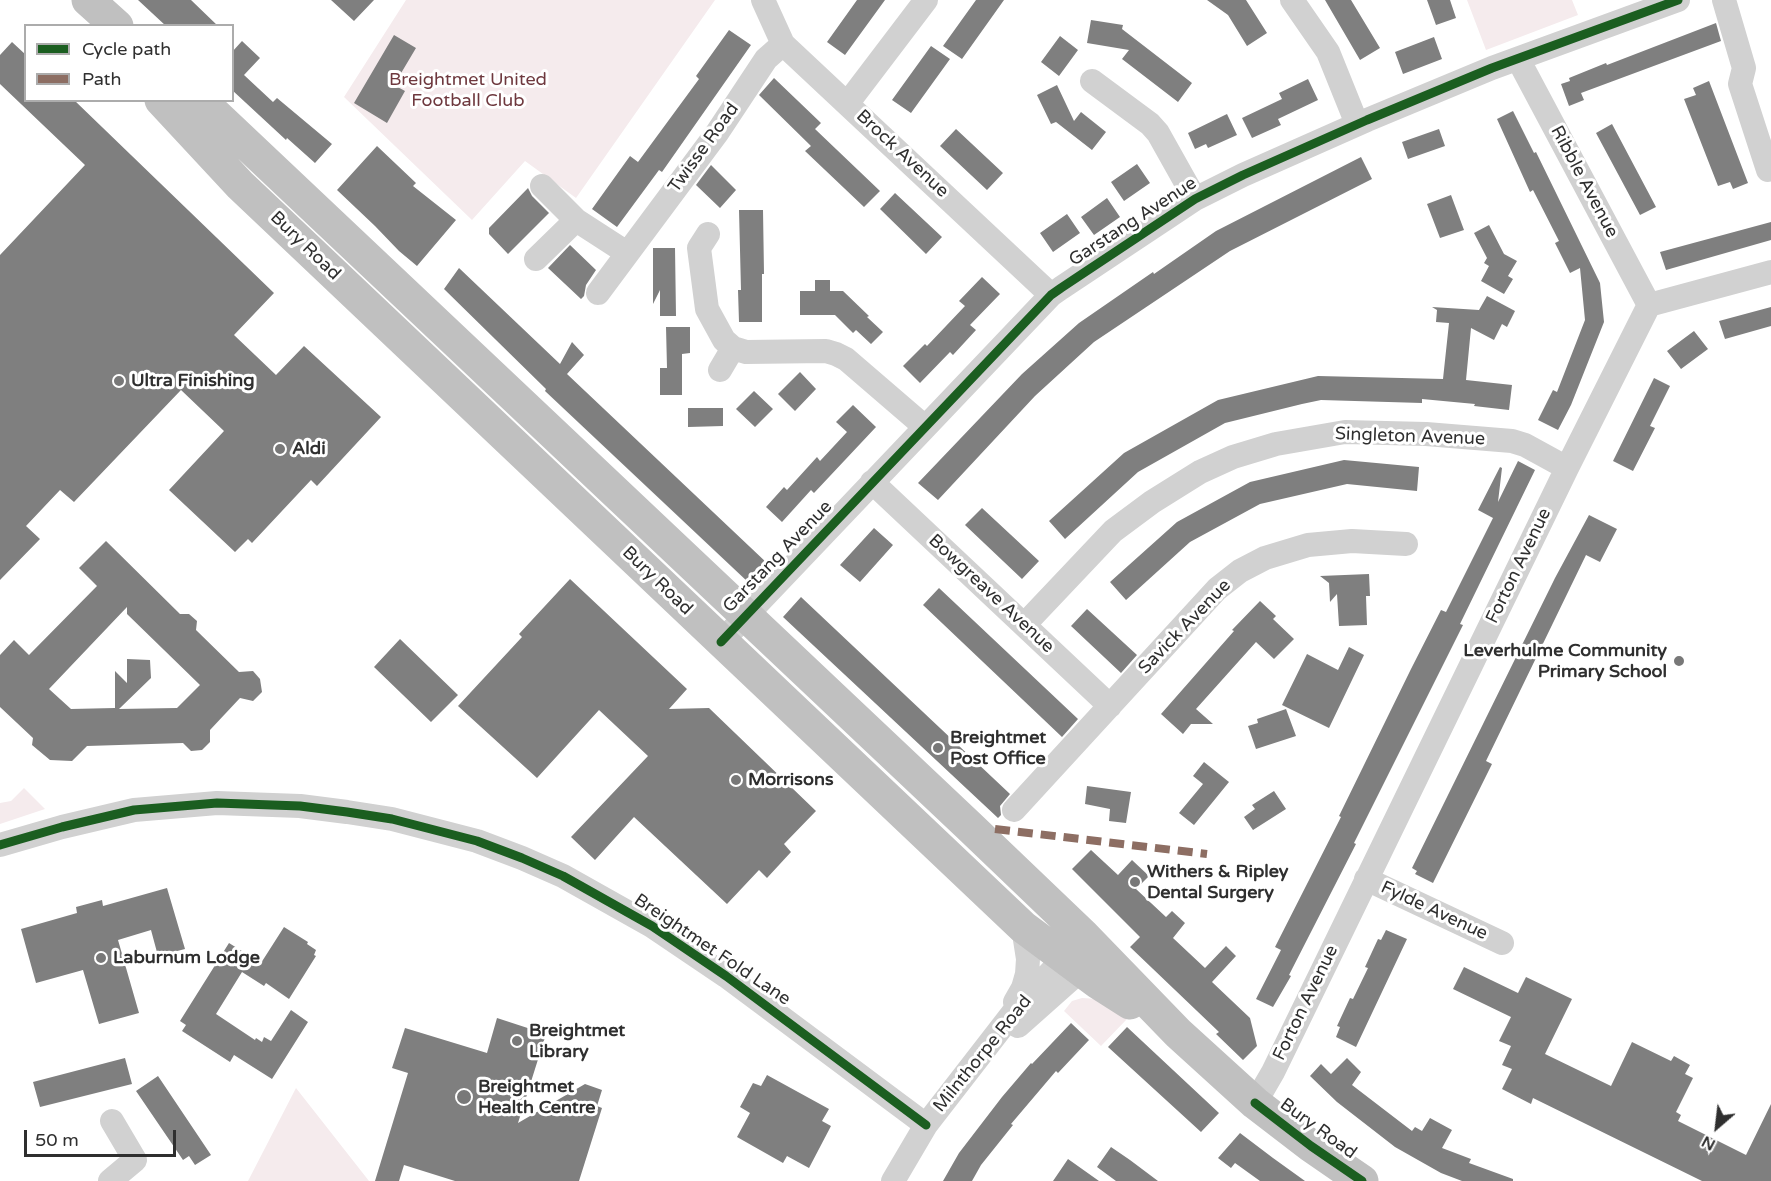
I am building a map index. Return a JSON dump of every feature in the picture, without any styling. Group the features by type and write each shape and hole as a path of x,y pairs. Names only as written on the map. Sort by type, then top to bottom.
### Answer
{"highway":[{"path":"95,9 114,24"},
{"name":"Bury Road","path":"163,102 240,184 720,642 1023,927 1079,951"},
{"name":"Bury Road","path":"202,102 746,615 1079,951 1106,988 1178,1033 1255,1103 1362,1181"}],"street":[{"path":"848,104 926,0"},
{"path":"1292,0 1328,52 1357,124"},
{"path":"1724,0 1744,68 1740,84 1768,170"},
{"name":"Garstang Avenue","path":"720,642 1051,295 1195,199 1244,175 1357,124 1666,2"},
{"name":"Brock Avenue","path":"760,6 783,44 1051,295"},
{"name":"Twisse Road","path":"598,292 717,133 766,59 783,44"},
{"name":"Ribble Avenue","path":"1518,59 1649,305"},
{"path":"1092,81 1150,124 1158,133 1195,199"},
{"path":"542,186 576,220 627,253"},
{"path":"536,259 576,220"},
{"path":"697,240 707,309 724,340 733,348 746,352 826,351 836,354 846,359 926,427"},
{"path":"1649,305 1771,272"},
{"name":"Forton Avenue","path":"1255,1103 1273,1072 1567,468 1649,305"},
{"path":"720,370 733,348"},
{"name":"Singleton Avenue","path":"1024,625 1113,531 1152,502 1200,472 1233,457 1265,447 1345,432 1426,434 1512,441 1525,445 1567,468"},
{"name":"Bowgreave Avenue","path":"872,482 1110,706"},
{"name":"Savick Avenue","path":"1014,810 1217,589 1240,571 1265,558 1308,545 1352,541 1406,543"},
{"name":"Breightmet Fold Lane","path":"0,845 134,810 217,802 300,806 347,812 392,819 477,841 562,876 652,926 726,976 926,1125"},
{"name":"Fylde Avenue","path":"1366,879 1502,943"},
{"path":"986,1047 1023,988 1028,959 1023,927"},
{"name":"Milnthorpe Road","path":"893,1181 926,1125 1012,1014 1079,951"},
{"path":"110,1181 135,1160 112,1121"}],"green space":[{"name":"Breightmet United Football Club","path":"406,0 715,0 576,198 525,161 472,220 344,97"},
{"path":"1467,0 1572,0 1578,15 1486,50"},
{"path":"24,788 45,809 0,824 0,803 11,801"},
{"path":"1082,998 1098,999 1108,1003 1127,1019 1101,1046 1064,1011 1072,1001"},
{"path":"296,1088 369,1181 248,1181"}],"building":[{"path":"138,0 191,0 216,24 164,24"},
{"path":"331,0 374,0 354,21"},
{"path":"857,0 885,0 845,55 827,42"},
{"path":"976,0 1004,0 962,59 943,46"},
{"path":"1207,0 1246,0 1267,33 1247,46 1228,15"},
{"path":"1325,0 1351,0 1380,48 1360,60"},
{"path":"1427,0 1450,0 1456,18 1436,25"},
{"path":"1091,20 1123,25 1122,29 1192,83 1178,102 1122,59 1129,50 1087,43"},
{"path":"1716,23 1721,41 1581,93 1584,100 1569,106 1561,84 1570,81 1569,78"},
{"path":"729,30 751,45 662,172 659,170 617,227 592,209 630,156 638,162 699,79 696,76"},
{"path":"394,35 416,48 394,85 405,91 387,123 354,103"},
{"path":"1060,36 1078,50 1059,76 1041,62"},
{"path":"1434,37 1442,59 1403,74 1395,52"},
{"path":"242,41 260,58 244,75 273,102 277,98 332,144 315,163 287,138 286,140 234,92 234,50"},
{"path":"12,42 24,53 24,102 76,102 274,293 234,335 276,375 304,346 381,417 317,486 311,480 252,543 248,539 235,552 169,490 224,431 181,390 74,502 60,490 26,526 40,539 0,580 0,255 85,165 0,84 0,55"},
{"path":"931,46 950,59 911,113 892,100"},
{"path":"774,78 821,123 815,129 880,191 864,207 805,151 811,146 759,95"},
{"path":"1308,79 1318,100 1278,119 1281,125 1252,138 1242,118 1282,99 1279,93"},
{"path":"1709,81 1748,183 1733,189 1730,182 1718,186 1684,99 1696,95 1693,88"},
{"path":"1057,85 1074,121 1081,112 1106,132 1092,150 1056,122 1051,124 1037,95"},
{"path":"1513,111 1534,153 1536,152 1600,283 1604,322 1571,405 1558,430 1538,420 1553,390 1557,392 1585,320 1580,268 1570,273 1555,243 1559,241 1533,190 1530,192 1497,119"},
{"path":"1227,114 1237,135 1208,148 1206,144 1195,149 1188,133"},
{"path":"1612,124 1656,207 1640,215 1596,133"},
{"path":"956,129 1003,173 987,190 940,146"},
{"path":"1439,129 1445,146 1408,159 1402,142"},
{"path":"377,146 416,183 413,186 456,220 417,266 337,190"},
{"path":"1361,157 1372,179 1230,251 1094,342 1035,396 938,500 918,483 1022,374 1079,323 1216,231"},
{"path":"1137,164 1150,183 1124,201 1111,182"},
{"path":"711,165 736,190 720,208 696,185"},
{"path":"528,188 532,196 549,213 508,254 489,234 489,228"},
{"path":"895,193 942,237 926,254 880,209"},
{"path":"1451,195 1464,230 1440,238 1427,204"},
{"path":"1107,198 1120,217 1094,235 1081,217"},
{"path":"739,210 763,210 762,322 739,322 738,290 741,290"},
{"path":"1067,214 1080,233 1053,252 1040,233"},
{"path":"1771,222 1771,240 1666,270 1660,252"},
{"path":"1489,225 1504,254 1517,261 1508,276 1513,279 1504,294 1481,281 1489,266 1484,263 1487,258 1474,233"},
{"path":"570,245 596,270 586,285 584,296 581,299 548,268"},
{"path":"653,248 675,248 676,316 660,316 660,290 653,304"},
{"path":"459,268 560,364 572,342 584,355 567,374 768,564 749,583 545,391 546,389 444,289"},
{"path":"982,277 1000,294 970,325 976,330 953,355 950,352 920,383 903,366 925,344 927,346 965,306 959,301"},
{"path":"815,280 830,280 830,291 843,291 883,332 871,344 856,330 853,333 835,315 800,315 800,291 815,291"},
{"path":"1487,296 1515,311 1507,327 1502,324 1494,340 1471,328 1466,380 1512,385 1509,410 1422,399 1422,403 1321,400 1302,404 1225,423 1138,472 1065,539 1049,521 1124,453 1218,400 1318,376 1443,379 1449,323 1436,322 1437,310 1432,307 1479,310"},
{"path":"1771,307 1771,326 1725,339 1719,321"},
{"path":"666,327 690,327 690,353 682,354 682,395 660,395 660,368 667,368"},
{"path":"1694,331 1708,349 1681,369 1667,351"},
{"path":"800,372 816,389 795,411 778,394"},
{"path":"1654,378 1670,386 1650,426 1655,428 1633,471 1613,461"},
{"path":"754,391 773,409 755,427 736,409"},
{"path":"853,405 876,427 814,493 811,490 782,522 766,507 784,487 787,490 817,457 820,461 847,432 836,422"},
{"path":"688,408 723,408 723,426 688,427"},
{"path":"1344,460 1419,467 1417,491 1347,484 1260,504 1190,542 1126,600 1110,582 1177,522 1250,482"},
{"path":"1518,461 1535,470 1460,624 1463,625 1289,975 1291,976 1273,1007 1256,999 1281,950 1275,947 1341,817 1339,816 1411,669 1441,610 1446,612 1493,518 1478,510 1500,467 1502,468 1498,502"},
{"path":"982,508 1039,561 1022,579 965,525"},
{"path":"1589,515 1617,529 1600,562 1586,555 1486,761 1492,764 1433,883 1415,874 1417,871 1412,868 1555,578"},
{"path":"874,528 893,545 860,582 840,565"},
{"path":"106,541 180,614 189,614 197,621 196,630 239,672 253,671 260,679 262,692 253,701 240,698 210,730 210,742 202,750 191,751 183,743 87,746 72,761 50,760 32,745 33,738 0,707 0,655 14,640 29,655 97,586 79,568","holes":["127,607 127,614 200,685 177,708 119,709 151,678 150,660 127,659 127,683 115,671 115,708 71,709 49,689"]},
{"path":"1369,574 1370,596 1366,596 1367,625 1339,626 1337,594 1330,602 1329,583 1320,576"},
{"path":"570,579 687,689 669,709 709,708 816,811 784,844 791,852 767,878 759,870 727,904 634,817 595,860 571,837 648,756 599,710 537,778 458,706 522,637 519,634"},
{"path":"939,588 1078,719 1062,737 923,605"},
{"path":"801,597 1010,794 1000,806 1001,815 998,818 783,617"},
{"path":"1260,601 1276,616 1273,619 1294,639 1274,659 1256,642 1196,709 1213,724 1191,724 1183,734 1161,714 1234,631 1232,630"},
{"path":"1087,609 1137,655 1121,673 1071,626"},
{"path":"400,639 458,695 431,722 374,667"},
{"path":"1349,647 1364,655 1329,728 1282,705 1307,654 1338,670"},
{"path":"1286,709 1296,736 1256,749 1248,726 1258,723 1257,719"},
{"path":"1204,762 1229,782 1194,825 1179,813 1203,784 1193,776"},
{"path":"1087,786 1131,792 1126,823 1109,821 1110,809 1085,804"},
{"path":"1274,791 1286,809 1253,830 1244,817 1255,809 1252,805"},
{"path":"1091,850 1118,875 1132,860 1149,876 1136,889 1166,917 1172,911 1185,923 1173,938 1205,968 1226,946 1236,956 1212,982 1250,1018 1257,1046 1243,1060 1216,1034 1219,1032 1130,947 1140,937 1072,869"},
{"name":"Laburnum Lodge","path":"167,888 185,949 158,956 151,930 118,940 139,1013 99,1024 83,970 36,983 21,929 77,913 76,907 102,900 103,906"},
{"path":"284,927 308,942 307,944 316,950 314,955 316,956 289,999 266,983 264,986 242,972 216,1014 255,1040 256,1038 262,1042 264,1037 271,1041 291,1010 308,1022 272,1079 234,1055 230,1062 182,1031 186,1025 180,1021 229,943 261,963"},
{"path":"1386,930 1407,939 1356,1047 1336,1037 1340,1027 1337,1026 1368,968 1365,967 1378,939 1381,940"},
{"path":"1464,967 1518,993 1526,977 1572,999 1545,1054 1611,1086 1632,1042 1671,1061 1674,1056 1690,1065 1685,1074 1693,1078 1676,1112 1681,1115 1678,1121 1746,1155 1771,1104 1771,1181 1702,1181 1533,1098 1531,1104 1502,1089 1512,1069 1502,1065 1511,1046 1499,1041 1511,1017 1453,989"},
{"name":"Breightmet Health Centre","path":"497,1018 546,1034 518,1123 585,1084 602,1090 597,1106 602,1108 579,1181 455,1181 404,1165 399,1181 375,1181 408,1073 392,1068 405,1028 487,1053"},
{"path":"1071,1023 1089,1040 1058,1073 1056,1071 1011,1124 1013,1125 981,1165 972,1181 943,1181 959,1153 1002,1097 1031,1063"},
{"path":"1127,1027 1219,1113 1201,1132 1108,1047"},
{"path":"125,1058 132,1084 40,1107 33,1082"},
{"path":"1347,1058 1361,1072 1352,1085 1412,1131 1415,1127 1422,1131 1430,1118 1452,1130 1442,1148 1471,1159 1469,1163 1513,1179 1513,1181 1462,1181 1441,1173 1395,1147 1337,1102 1310,1076 1321,1064 1331,1074"},
{"path":"767,1075 829,1109 822,1121 831,1126 809,1168 787,1156 783,1163 737,1137 750,1113 740,1107 753,1083 761,1086"},
{"path":"158,1076 211,1155 195,1165 189,1156 183,1160 136,1091"},
{"path":"1240,1133 1305,1181 1260,1181 1235,1163 1231,1168 1218,1158"},
{"path":"1111,1147 1158,1181 1116,1181 1097,1167"},
{"path":"1068,1159 1099,1181 1053,1181"}],"marked path":[{"path":"995,829 1207,854"}],"cycle path":[{"path":"721,642 1051,295 1061,288 1195,199 1243,175 1492,68 1678,0"},
{"path":"0,845 134,810 217,803 300,806 347,812 392,819 477,841 563,876 652,926 726,976 926,1125"},
{"path":"1255,1103 1362,1181"}],"place":[{"name":"Ultra Finishing","path":"119,381"},
{"name":"Aldi","path":"280,449"},
{"name":"Leverhulme Community Primary School","path":"1679,661"},
{"name":"Breightmet Post Office","path":"938,748"},
{"name":"Morrisons","path":"736,780"},
{"name":"Withers & Ripley Dental Surgery","path":"1135,882"},
{"name":"Laburnum Lodge","path":"101,958"},
{"name":"Breightmet Library","path":"517,1041"},
{"name":"Breightmet Health Centre","path":"464,1097"}]}
